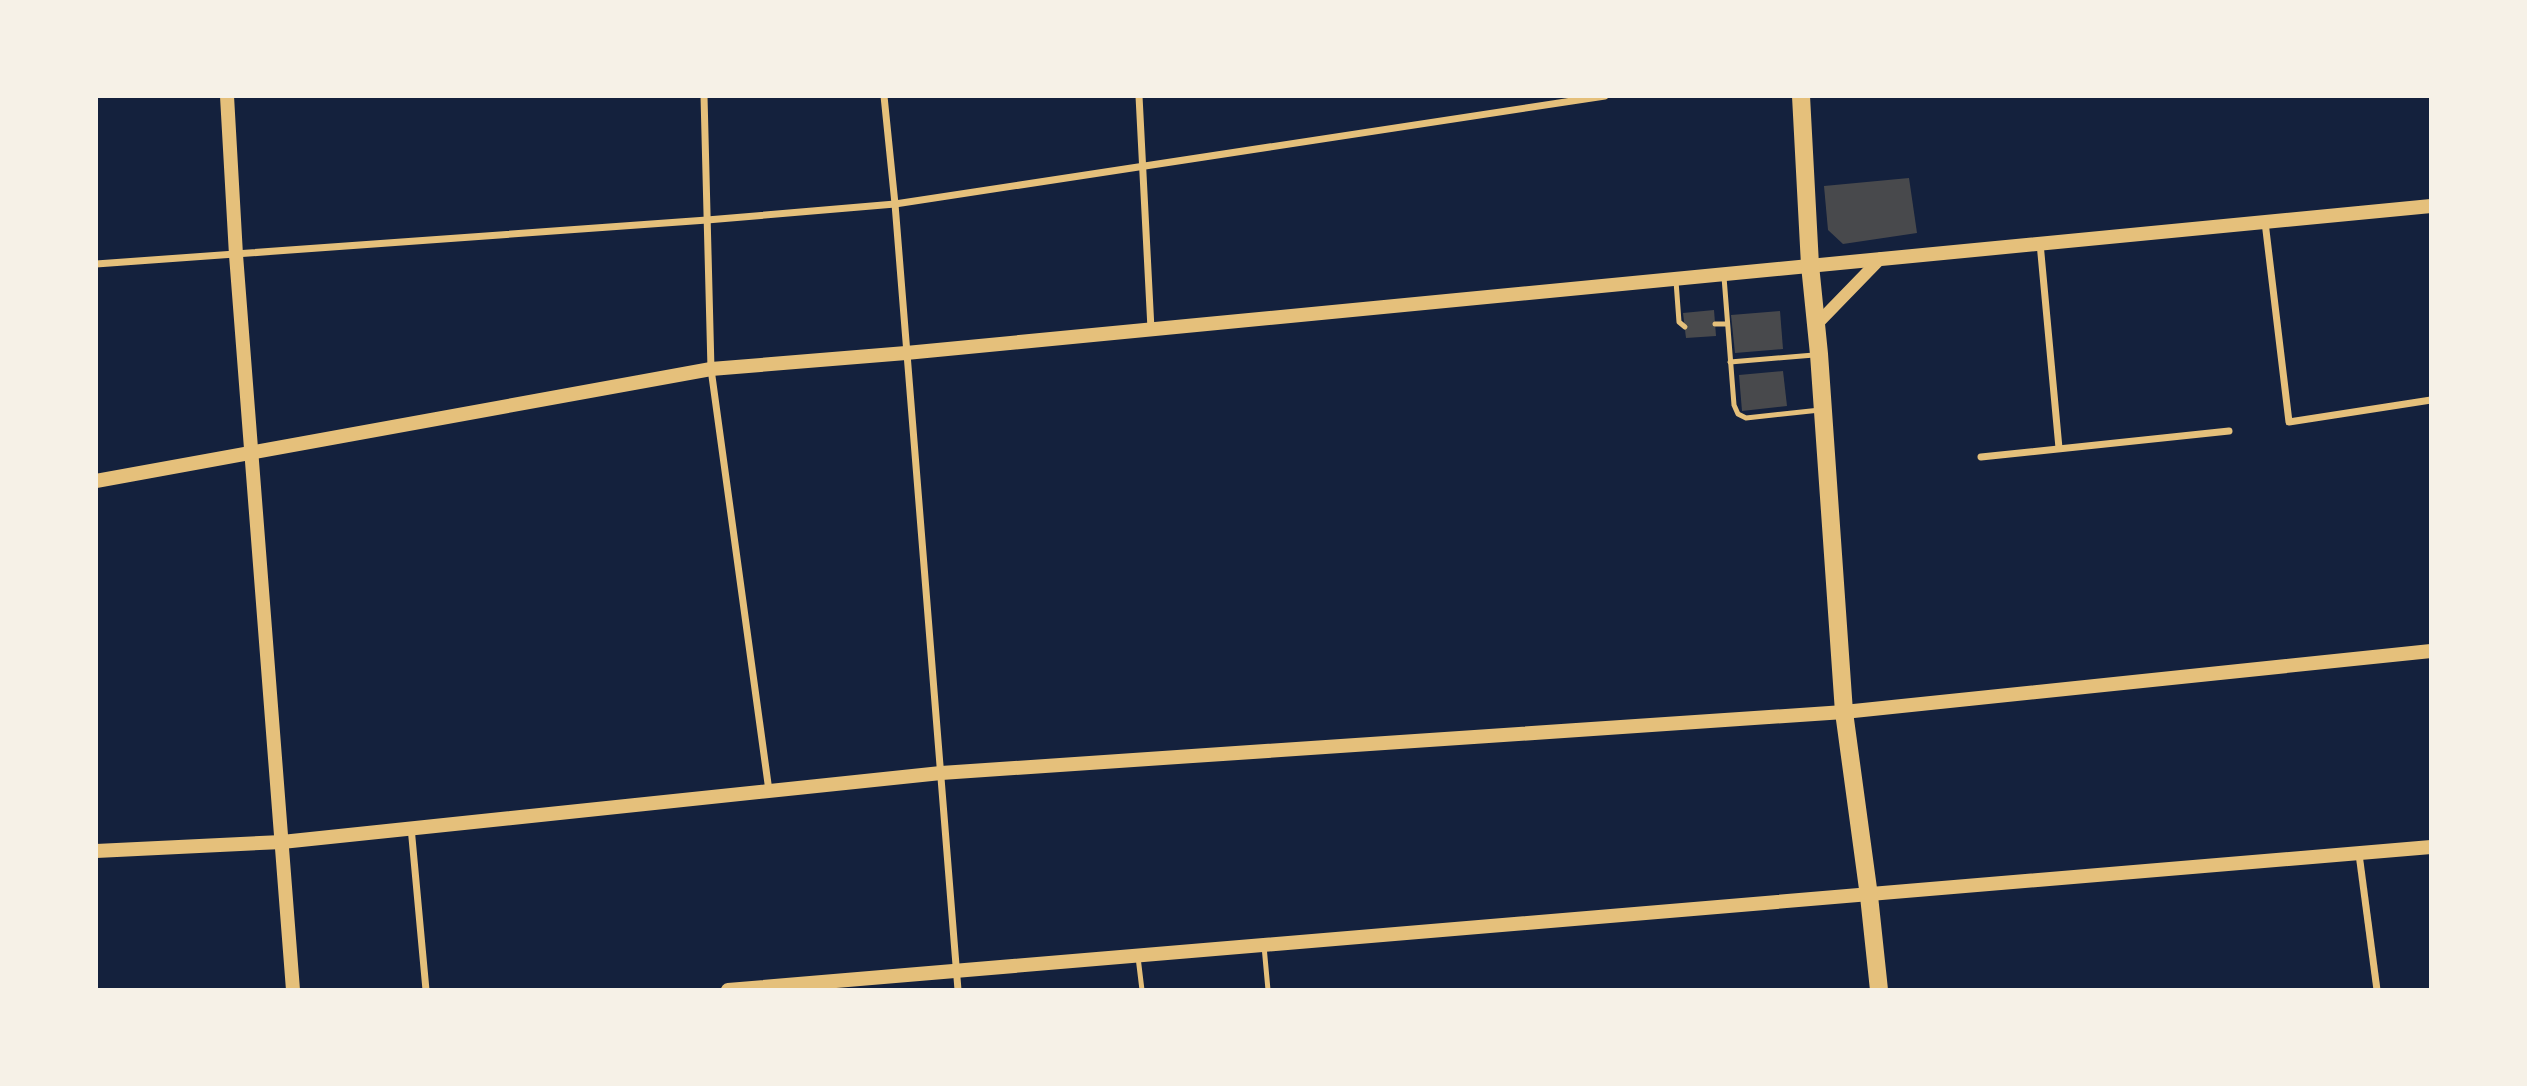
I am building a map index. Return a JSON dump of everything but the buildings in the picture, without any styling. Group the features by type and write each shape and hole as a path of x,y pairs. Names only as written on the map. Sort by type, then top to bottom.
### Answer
{"main road":[{"path":"227,96 236,255 293,990"},
{"path":"1801,96 1810,265 1819,354 1844,712 1879,990"},
{"path":"96,481 711,369 1151,330 2431,206"},
{"path":"96,851 282,842 941,772 1844,712 2431,650"},
{"path":"728,990 2431,847"}],"street":[{"path":"705,96 711,369 769,792"},
{"path":"884,96 958,990"},
{"path":"1139,96 1151,330"},
{"path":"96,264 895,204 1605,96"},
{"path":"2265,221 2289,422 2431,400"},
{"path":"2040,243 2059,447"},
{"path":"1816,326 1881,258"},
{"path":"1981,457 2228,431"},
{"path":"411,827 426,990"},
{"path":"2359,854 2377,990"}],"lane":[{"path":"1724,273 1734,405 1738,414 1746,418 1823,410"},
{"path":"1675,278 1679,322 1685,327"},
{"path":"1715,324 1727,324"},
{"path":"1730,362 1819,354"},
{"path":"1264,946 1268,990"},
{"path":"1138,957 1142,990"}]}
